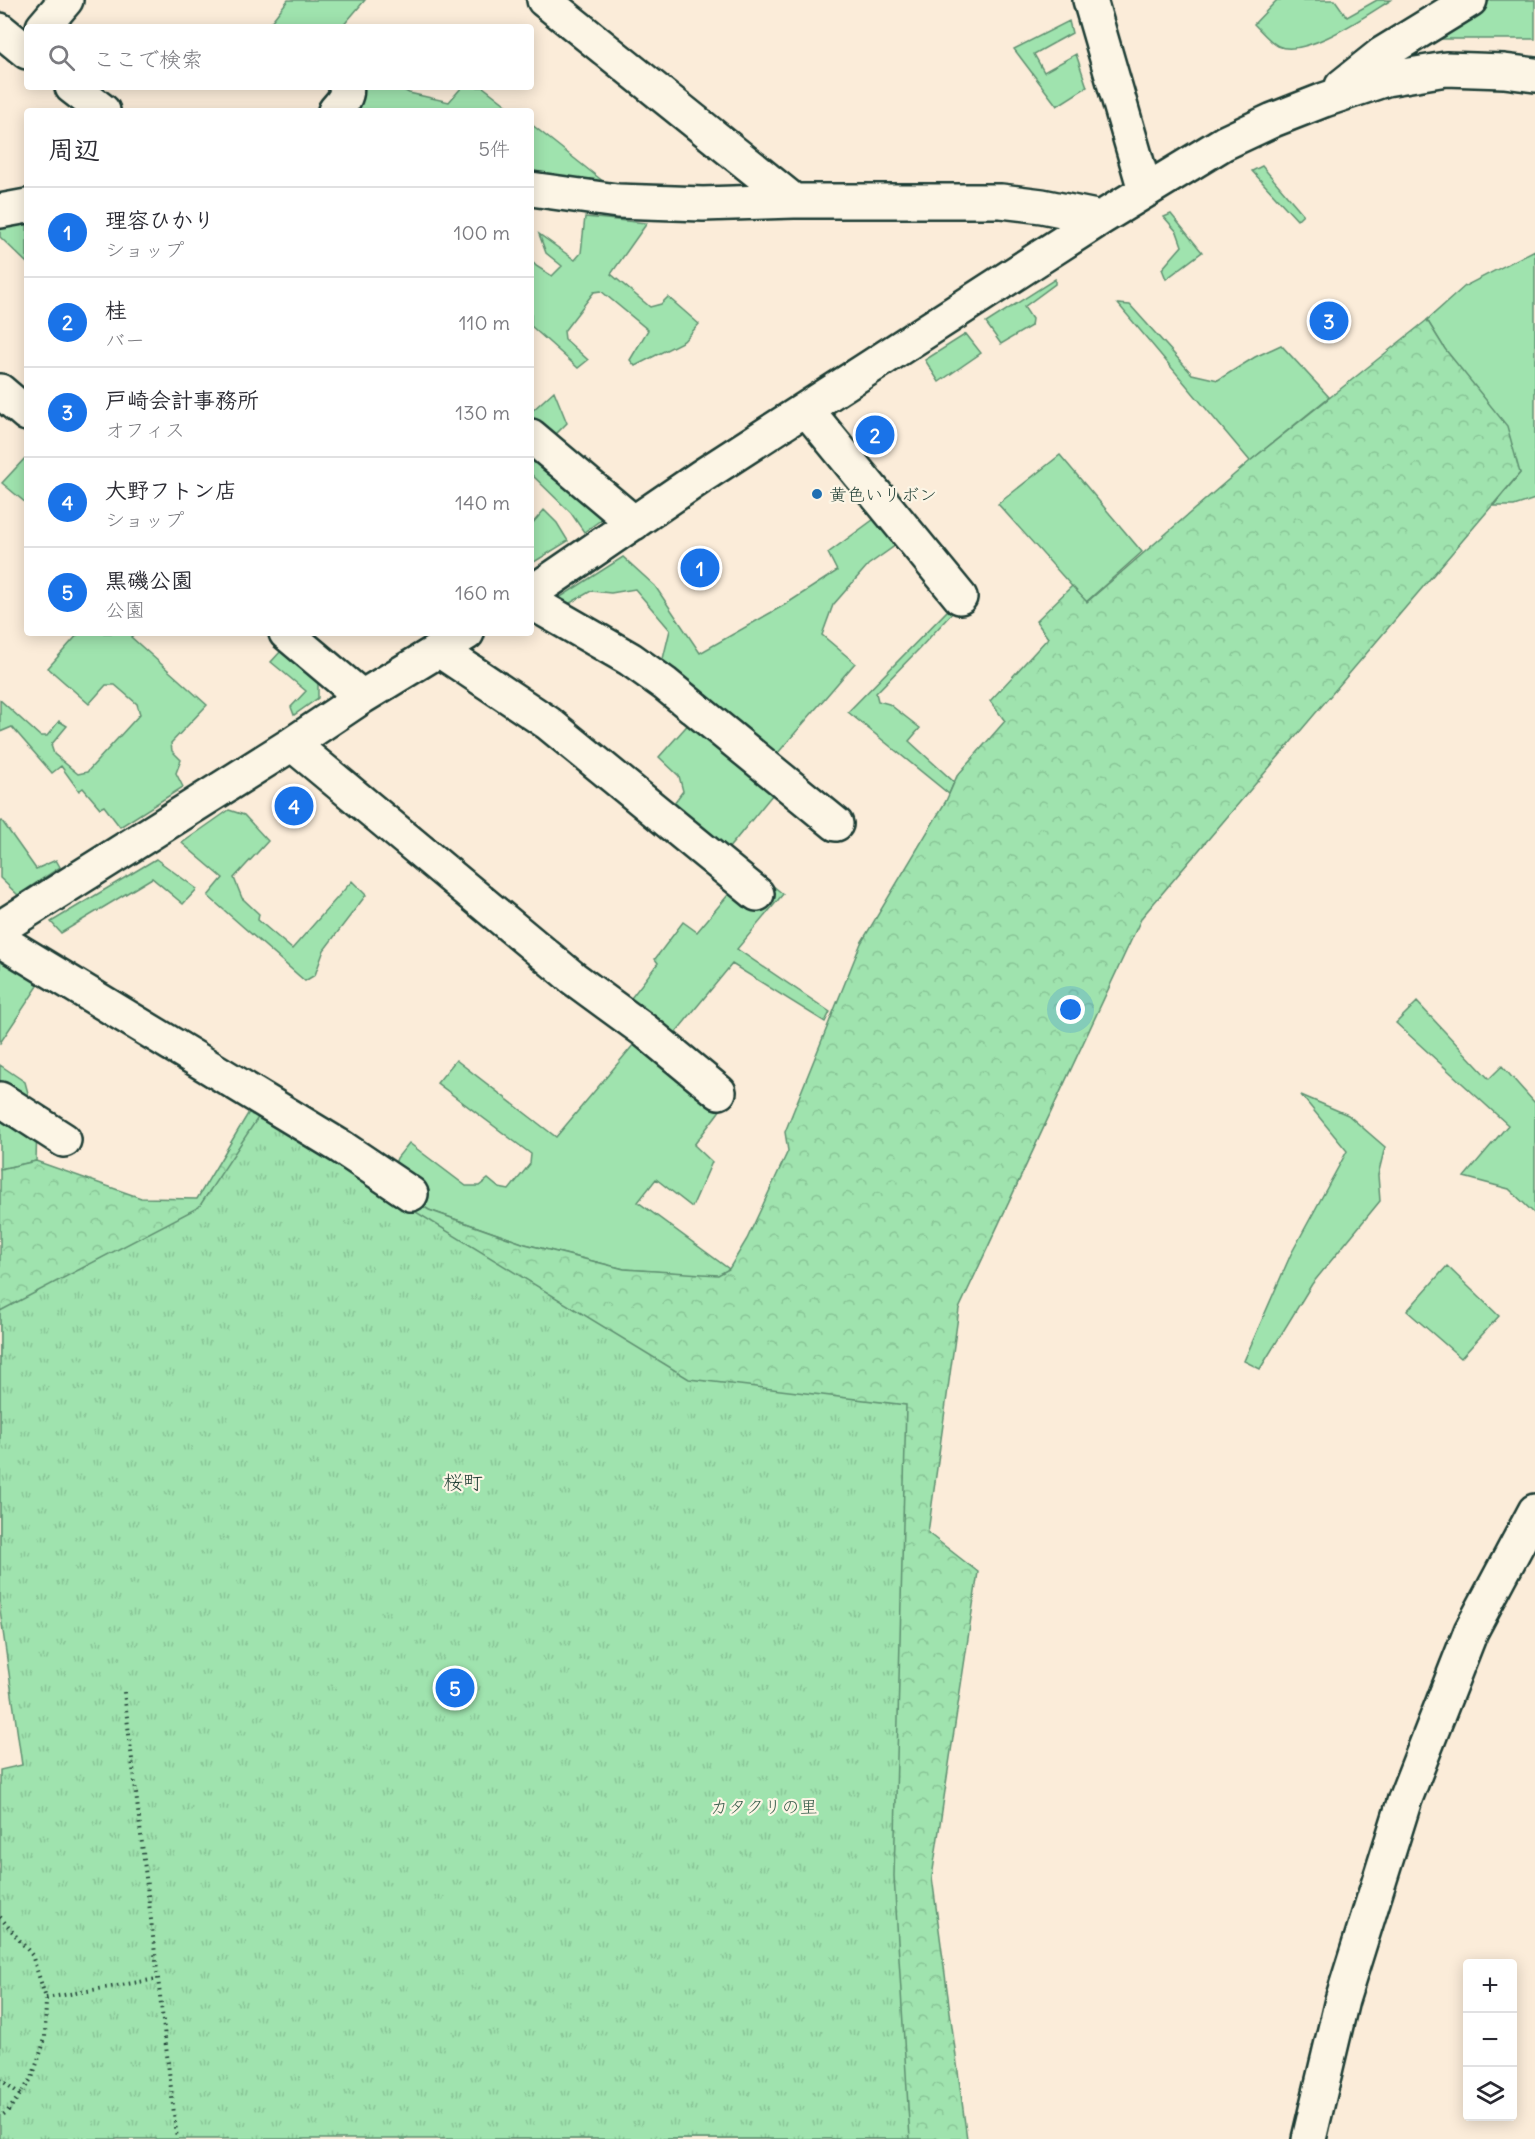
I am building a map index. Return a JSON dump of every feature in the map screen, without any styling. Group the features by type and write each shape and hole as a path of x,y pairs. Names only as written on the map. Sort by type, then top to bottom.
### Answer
{"street":[{"path":"41,24 66,0"},
{"path":"544,0 794,201"},
{"path":"1090,0 1145,190"},
{"path":"1324,100 1383,54 1470,0"},
{"path":"534,591 634,523 1101,218 1224,143 1324,100 1386,79 1446,69 1504,71 1535,75"},
{"path":"76,90 99,108"},
{"path":"337,108 347,90"},
{"path":"534,189 617,201 703,204 794,201 1001,201 1042,206 1101,218"},
{"path":"0,211 24,207"},
{"path":"0,391 24,411"},
{"path":"806,410 960,597"},
{"path":"534,439 634,523"},
{"path":"534,604 630,659 836,824"},
{"path":"290,636 362,697"},
{"path":"411,1194 4,921 292,744 362,697 462,636"},
{"path":"439,650 548,723 757,894"},
{"path":"292,744 573,978 644,1030 718,1092"},
{"path":"0,1099 64,1140"},
{"path":"1309,2139 1342,2000 1405,1799 1471,1631 1535,1511"}],"path":[{"path":"124,1692 177,2139"},
{"path":"0,1917 32,1955 46,1998 45,2039 32,2078 8,2111 0,2116"},
{"path":"46,1998 157,1979"},
{"path":"0,2079 21,2095"}],"green space":[{"path":"288,0 365,0 345,24 269,24"},
{"path":"1277,0 1335,0 1347,17 1377,0 1391,0 1320,41 1290,48 1275,44 1254,24"},
{"path":"1491,0 1535,0 1535,39 1438,39 1436,34"},
{"path":"1069,21 1072,33 1034,54 1044,72 1076,54 1087,87 1057,106 1014,49"},
{"path":"362,90 404,90 449,102 459,90 487,90 510,108 353,108 361,98"},
{"path":"534,126 609,186 534,175"},
{"path":"1262,166 1303,214 1297,220 1252,171"},
{"path":"1171,214 1202,252 1166,279 1162,269 1182,246 1177,232 1164,217"},
{"path":"585,217 647,223 611,274 650,307 661,304 668,297 699,324 684,341 635,366 630,360 648,330 601,291 594,292 564,331 565,339 588,360 578,368 534,329 534,264 552,276 562,266 546,253 539,234 575,260 581,253"},
{"path":"24,218 24,260 0,237 0,222"},
{"path":"1535,250 1535,499 1514,506 1493,506 1520,473 1427,320 1465,286"},
{"path":"1055,279 1055,284 1024,307 1032,319 1031,326 1001,344 986,323"},
{"path":"1118,304 1130,305 1192,374 1218,380 1255,357 1281,345 1329,397 1250,461"},
{"name":"カタクリの里","path":"1427,320 1445,349 1507,426 1520,473 1142,917 959,1309 928,1533 978,1572 932,1877 967,2139 488,2139 0,1587 0,1169 36,1161 141,1198 197,1199 252,1107 330,1148 429,1210 525,1244 624,1269 718,1275 729,1269 747,1239 788,1151 785,1132 861,943 946,801 957,776 1005,721 990,701 1048,638 1036,621 1072,586 1087,602 1250,461"},
{"path":"966,334 981,353 939,382 925,360"},
{"path":"554,391 567,423 554,436 534,419 534,409"},
{"path":"534,454 605,517 584,532 571,513 534,477"},
{"path":"1060,455 1142,552 1086,602 998,504"},
{"path":"24,459 24,501 2,483"},
{"path":"544,510 557,523 568,541 534,562 534,522"},
{"path":"881,514 903,540 868,565 833,605 822,635 855,663 771,761 661,667 670,630 635,589 611,593 591,591 565,606 559,598 623,557 655,586 700,653 786,604 837,571 828,553"},
{"path":"951,607 954,611 876,693 878,701 889,704 920,728 909,741 954,782 949,794 848,712"},
{"path":"76,636 132,636 207,705 171,743 172,751 181,760 176,773 183,787 120,827 104,806 100,808 83,788 79,791 61,766 52,773 12,727 0,732 0,700 40,736 47,736 59,721 67,726 51,745 54,754 78,774 87,772 140,714 137,704 115,685 106,685 89,704 48,668"},
{"path":"281,651 318,682 318,698 294,715 291,707 306,691 271,662"},
{"path":"693,719 777,789 728,849 783,894 737,949 830,1012 825,1022 732,964 672,1037 628,1002 658,963 655,959 683,922 697,932 744,876 668,811 683,791 679,776 659,757"},
{"path":"229,810 244,815 268,841 234,878 242,898 259,914 258,920 292,949 352,881 366,895 324,950 315,975 305,981 208,896 223,878 182,843"},
{"path":"2,821 36,869 56,860 60,867 18,895 0,878 0,822"},
{"path":"156,859 197,889 183,904 152,878 61,933 51,922"},
{"path":"4,959 40,983 0,1043 0,962"},
{"path":"1417,1002 1489,1079 1502,1066 1535,1103 1535,1214 1509,1189 1464,1177 1508,1125 1396,1023"},
{"path":"640,1037 721,1109 694,1145 712,1162 692,1207 656,1179 638,1202 729,1269 718,1276 624,1269 525,1244 429,1210 387,1185 397,1158 409,1143 466,1186 479,1186 488,1179 499,1188 509,1190 530,1164 531,1154 437,1083 456,1060 556,1137"},
{"path":"0,1065 25,1082 37,1126 36,1161 0,1169"},
{"path":"1301,1095 1348,1115 1385,1147 1378,1175 1380,1201 1312,1284 1260,1369 1244,1361 1291,1254 1347,1151"},
{"name":"カタクリの里","path":"259,1116 689,1379 906,1405 894,1876 910,2139 0,2139 0,1770 22,1765 0,1610 0,1311 199,1207"},
{"path":"1447,1266 1499,1316 1461,1358 1407,1311"}],"place":[{"name":"戸崎会計事務所","path":"1329,321"},
{"name":"桂","path":"875,435"},
{"name":"黄色いリボン","path":"817,494"},
{"name":"理容ひかり","path":"700,568"},
{"name":"大野フトン店","path":"294,806"},
{"name":"黒磯公園","path":"455,1688"}],"district":[{"name":"桜町","path":"463,1481"}]}
